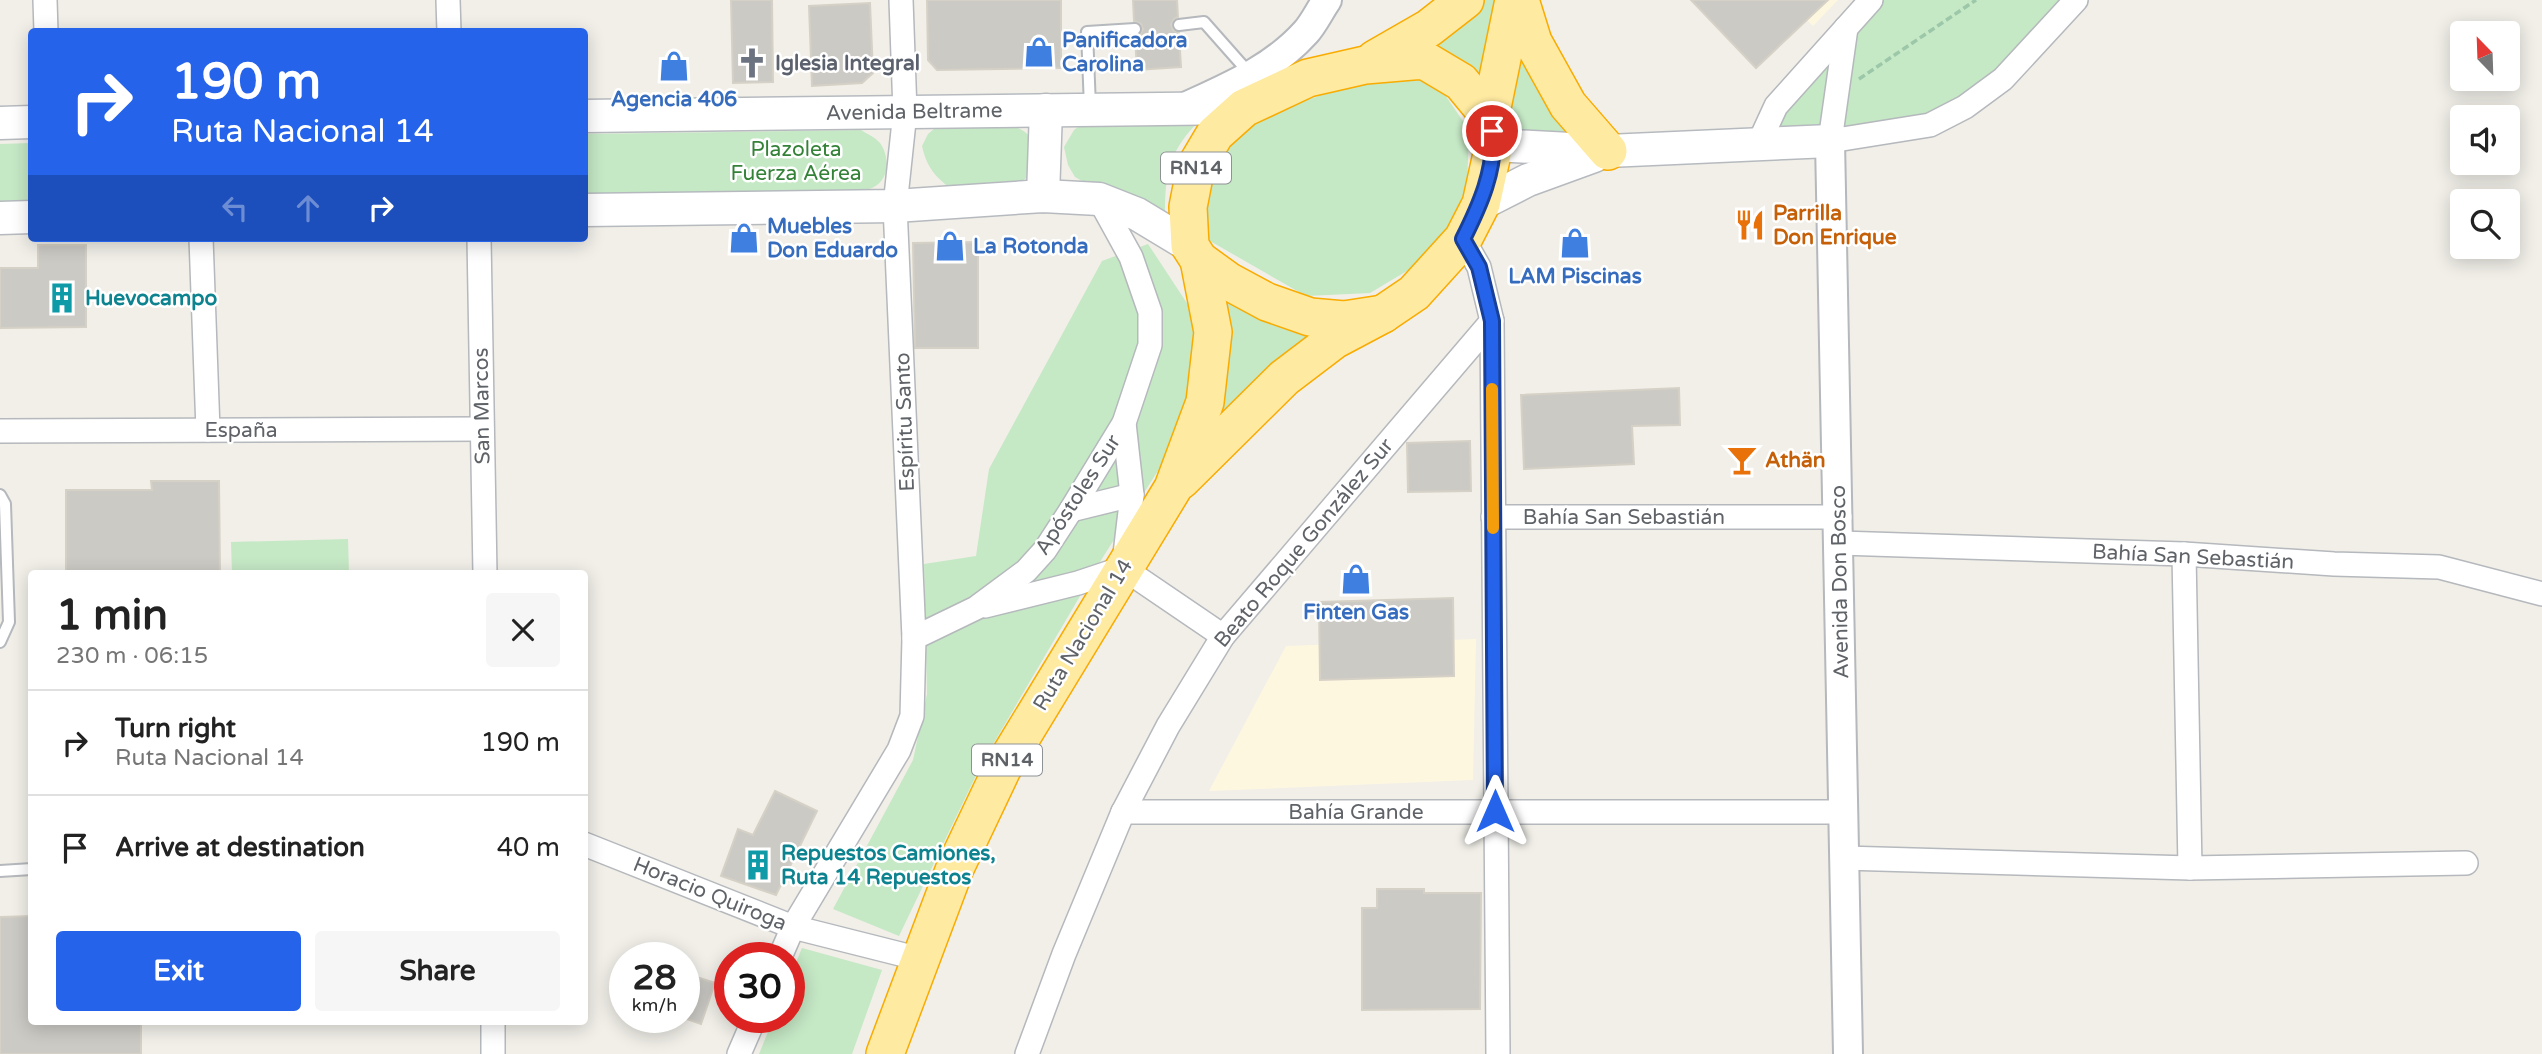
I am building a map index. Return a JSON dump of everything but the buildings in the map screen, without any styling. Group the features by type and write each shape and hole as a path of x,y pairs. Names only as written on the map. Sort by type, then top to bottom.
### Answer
{"highway":[{"name":"Ruta Nacional 14","path":"1365,65 1429,28 1465,0"},
{"name":"Ruta Nacional 14","path":"1173,488 1284,378 1334,340 1414,293 1463,239 1481,204 1514,0"},
{"path":"1520,0 1533,42 1568,105 1608,151"},
{"name":"Ruta Nacional 14","path":"885,1054 955,868 1002,769 1173,488 1205,402 1213,332 1195,253 1188,207 1196,166 1215,134 1248,92 1365,65 1424,60 1461,82 1492,131"},
{"name":"Ruta Nacional 14","path":"1195,253 1228,281 1267,302 1310,317 1344,320 1382,314"}],"main road":[{"name":"Avenida Beltrame","path":"588,116 1181,109 1248,92"},
{"path":"1043,196 1046,110"},
{"path":"0,123 28,122"},
{"path":"1492,131 1608,151 1830,141"},
{"path":"1481,204 1528,180 1608,151"},
{"path":"588,210 895,206 1043,196 1098,199 1137,214 1195,253"},
{"path":"0,218 28,217"}],"street":[{"path":"46,0 46,28"},
{"path":"448,0 449,28"},
{"name":"Espíritu Santo","path":"901,0 905,112 895,206 914,638"},
{"path":"1248,92 1273,62 1307,31 1327,0"},
{"path":"1758,145 1776,106 1871,0"},
{"path":"1830,141 1930,125 1965,107 2003,79 2076,0"},
{"name":"Avenida Don Bosco","path":"1846,28 1830,141 1840,530 1847,1054"},
{"name":"Apóstoles Sur","path":"914,638 976,608 1026,571 1045,550 1124,423 1150,345 1150,312 1131,257 1098,199"},
{"path":"1463,239 1479,267 1492,321 1498,1054"},
{"path":"201,242 208,430"},
{"name":"San Marcos","path":"479,242 485,570"},
{"name":"Beato Roque González Sur","path":"1027,1054 1064,954 1123,812 1168,726 1223,636 1492,321"},
{"path":"1123,568 1132,495 1124,423"},
{"name":"España","path":"0,431 482,429"},
{"path":"1071,510 1132,495"},
{"name":"Bahía San Sebastián","path":"1493,517 1840,530 2334,564 2439,567 2542,594"},
{"path":"2184,554 2190,868"},
{"path":"1123,568 1223,636"},
{"path":"976,608 1078,583 1123,568"},
{"path":"787,942 899,750 912,716 914,638"},
{"name":"Bahía Grande","path":"1123,812 1842,812"},
{"name":"Horacio Quiroga","path":"588,846 793,928 920,959"},
{"path":"1844,858 2190,868 2466,863"},
{"path":"493,1025 493,1054"},
{"path":"739,1054 748,1033"}],"lane":[{"path":"1179,25 1204,22 1248,92"},
{"path":"1090,110 1087,32 1135,29"},
{"path":"0,495 5,504 9,622 0,642"},
{"path":"0,871 28,869"}],"path":[{"path":"1837,94 1976,0"}],"shaded area":[{"path":"1786,0 1838,0 1813,26"},
{"path":"1476,639 1473,780 1209,791 1286,646"}],"green space":[{"path":"1480,0 1510,0 1486,96 1410,42"},
{"path":"1871,0 2076,0 1965,107 1758,145"},
{"path":"1516,39 1539,91 1579,134 1501,131"},
{"path":"1402,71 1441,89 1469,130 1467,188 1432,256 1370,293 1306,296 1210,241 1197,211 1202,163 1251,115 1316,97 1366,75"},
{"path":"1086,121 1196,124 1178,147 1169,168 1165,220 1099,184 1084,182 1075,177 1068,165 1064,147 1074,130"},
{"path":"978,122 1006,124 1018,128 1028,135 1034,144 1034,172 1026,179 1005,185 946,185 930,168 922,146 928,134 940,124"},
{"name":"Plazoleta Fuerza Aérea","path":"861,130 880,143 887,168 878,184 855,191 588,195 588,134"},
{"path":"28,143 28,205 0,205 0,144"},
{"path":"1148,244 1200,323 1194,389 1161,466 1103,557 982,763 899,936 833,909 913,760 927,694 924,564 976,556 989,469 1102,261"},
{"path":"1208,278 1329,328 1211,434"},
{"path":"348,539 349,570 232,570 231,542"},
{"path":"805,949 882,970 852,1054 759,1054 768,1033 805,1033"}],"slow traffic":[{"path":"1492,389 1493,528"}],"place":[{"name":"Panificadora Carolina","path":"1039,52"},
{"name":"Iglesia Integral","path":"752,63"},
{"name":"Agencia 406","path":"674,66"},
{"name":"Parrilla Don Enrique","path":"1750,225"},
{"name":"Muebles Don Eduardo","path":"744,238"},
{"name":"LAM Piscinas","path":"1575,243"},
{"name":"La Rotonda","path":"950,246"},
{"name":"Huevocampo","path":"62,298"},
{"name":"Athän","path":"1742,460"},
{"name":"Finten Gas","path":"1356,579"},
{"name":"Repuestos Camiones, Ruta 14 Repuestos","path":"758,865"}],"route":[{"path":"1492,131 1494,145 1481,204 1463,239 1479,267 1492,321 1495,811"}]}
